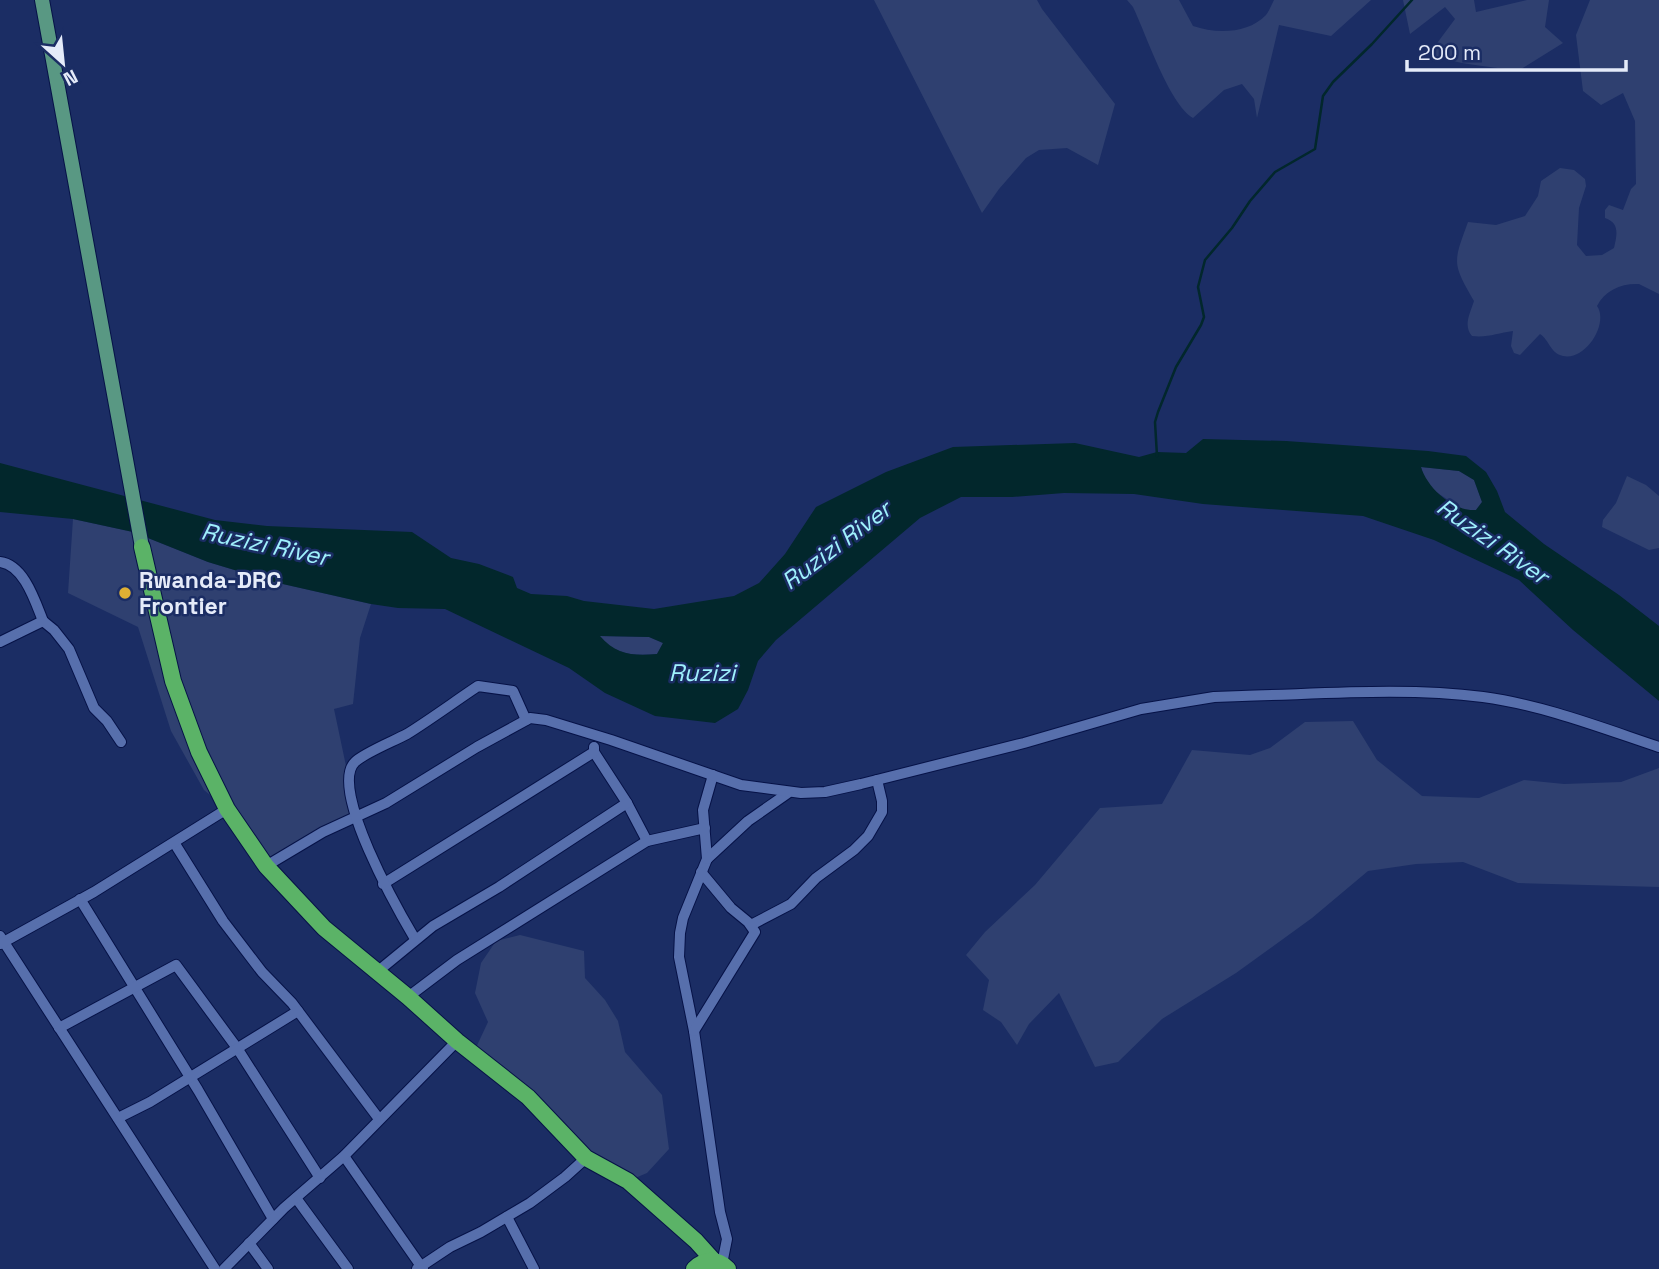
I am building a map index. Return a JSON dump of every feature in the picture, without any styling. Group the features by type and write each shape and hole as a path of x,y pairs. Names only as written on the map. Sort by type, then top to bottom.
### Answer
{"highway":[{"path":"142,547 173,681 199,752 227,809 267,866 324,928 457,1041 528,1097 586,1158 628,1181 721,1264"},
{"path":"686,1234 693,1269 703,1262 721,1264"}],"main road":[{"path":"42,0 142,547"}],"street":[{"path":"0,562 7,563 23,579 43,621 54,630 68,649 94,708 121,742"},
{"path":"0,642 43,621"},
{"path":"415,939 383,884 350,799 348,773 355,762 409,732 478,686 513,691 526,720"},
{"path":"267,866 313,837 357,818 530,718 546,720 594,735 741,785 788,793 825,792 1059,734 1141,709 1214,697 1416,693 1485,697 1560,714 1659,747"},
{"path":"594,735 594,752 646,841"},
{"path":"383,884 594,752"},
{"path":"707,859 703,810 713,775"},
{"path":"751,925 791,904 816,878 868,836 882,812 877,780"},
{"path":"721,1264 727,1239 720,1212 694,1031 679,957 680,933 707,859 748,821 788,793"},
{"path":"377,972 415,939 565,845 626,803"},
{"path":"215,1269 1,941 175,844 227,809"},
{"path":"408,997 468,953 646,841 705,828"},
{"path":"175,844 223,921 262,972 298,1011 379,1119"},
{"path":"694,1031 755,932 701,872"},
{"path":"80,899 273,1219"},
{"path":"59,1028 176,965 237,1048 320,1178"},
{"path":"118,1118 150,1102 298,1011"},
{"path":"224,1269 273,1219 344,1156 457,1041"},
{"path":"344,1156 421,1268 450,1247 549,1191 586,1158"},
{"path":"296,1198 348,1269"},
{"path":"507,1217 534,1269"},
{"path":"249,1243 268,1269"}],"shaded area":[{"path":"874,0 1037,0 1115,104 1098,165 1067,148 1039,150 1026,158 982,213"},
{"path":"1127,0 1179,0 1193,26 1231,31 1259,21 1266,15 1274,0 1371,0 1331,36 1279,25 1257,118 1254,99 1242,84 1224,90 1193,118 1175,99 1133,7"},
{"path":"1403,0 1474,0 1476,12 1527,0 1549,0 1545,27 1563,43 1518,71 1440,58 1429,54 1455,19 1445,7 1410,34"},
{"path":"1590,0 1659,0 1659,294 1639,284 1626,285 1605,296 1597,306 1600,313 1598,331 1580,353 1563,356 1553,350 1540,334 1520,355 1514,353 1511,346 1513,331 1483,336 1472,336 1469,332 1468,319 1474,301 1457,263 1468,222 1496,225 1525,216 1538,196 1541,181 1560,168 1574,170 1585,179 1586,186 1579,208 1577,245 1586,256 1602,255 1614,248 1616,234 1613,223 1605,218 1605,210 1609,205 1623,210 1631,189 1636,184 1635,121 1623,93 1601,105 1583,91 1576,35"},
{"path":"1421,467 1459,471 1474,480 1482,502 1476,510 1465,511 1433,490 1425,480"},
{"path":"1627,476 1646,485 1659,496 1659,548 1649,550 1602,527 1603,520 1616,503"},
{"path":"73,519 133,532 208,562 274,582 371,604 360,638 353,704 334,709 357,818 266,866 227,809 204,790 171,731 138,627 68,593"},
{"path":"599,636 649,637 663,643 657,654 640,655 618,651"},
{"path":"1353,721 1377,760 1422,796 1479,798 1524,780 1564,784 1621,782 1659,768 1659,887 1518,883 1463,862 1416,864 1368,871 1312,918 1236,973 1162,1019 1118,1062 1095,1067 1059,993 1029,1024 1017,1045 1001,1022 983,1010 989,980 966,955 985,932 1035,885 1100,808 1162,804 1192,750 1250,755 1270,748 1305,722"},
{"path":"520,935 584,951 585,978 605,1000 618,1021 625,1052 662,1095 669,1149 647,1173 628,1181 586,1158 473,1054 488,1022 475,993 481,963 496,941"}],"water":[{"name":"Ruzizi","path":"1203,439 1286,441 1466,456 1486,472 1505,512 1544,544 1659,626 1659,701 1573,630 1519,580 1434,540 1363,516 1203,504 1134,494 1064,493 961,497 920,518 776,640 758,661 738,709 715,723 655,716 605,693 569,668 445,609 398,608 371,604 274,582 208,562 133,532 73,519 0,512 0,463 215,520 267,526 412,532 451,558 479,564 513,577 517,588 531,594 567,596 584,601 654,609 734,596 759,583 785,554 816,507 886,472 953,447 1075,443 1139,457 1157,452 1186,453","holes":["1421,467 1459,471 1474,480 1482,502 1476,510 1468,510 1451,503 1429,483","600,636 649,637 663,643 657,654 641,655 619,651"]}],"waterway":[{"path":"1157,456 1155,422 1158,412 1176,367 1204,317 1198,287 1205,260 1275,172 1315,149 1323,96 1333,82 1412,0"}],"place":[{"name":"Rwanda-DRC Frontier","path":"125,593"}],"water label":[{"name":"Ruzizi River","path":"1493,541"},
{"name":"Ruzizi River","path":"265,544"},
{"name":"Ruzizi River","path":"836,545"}]}
